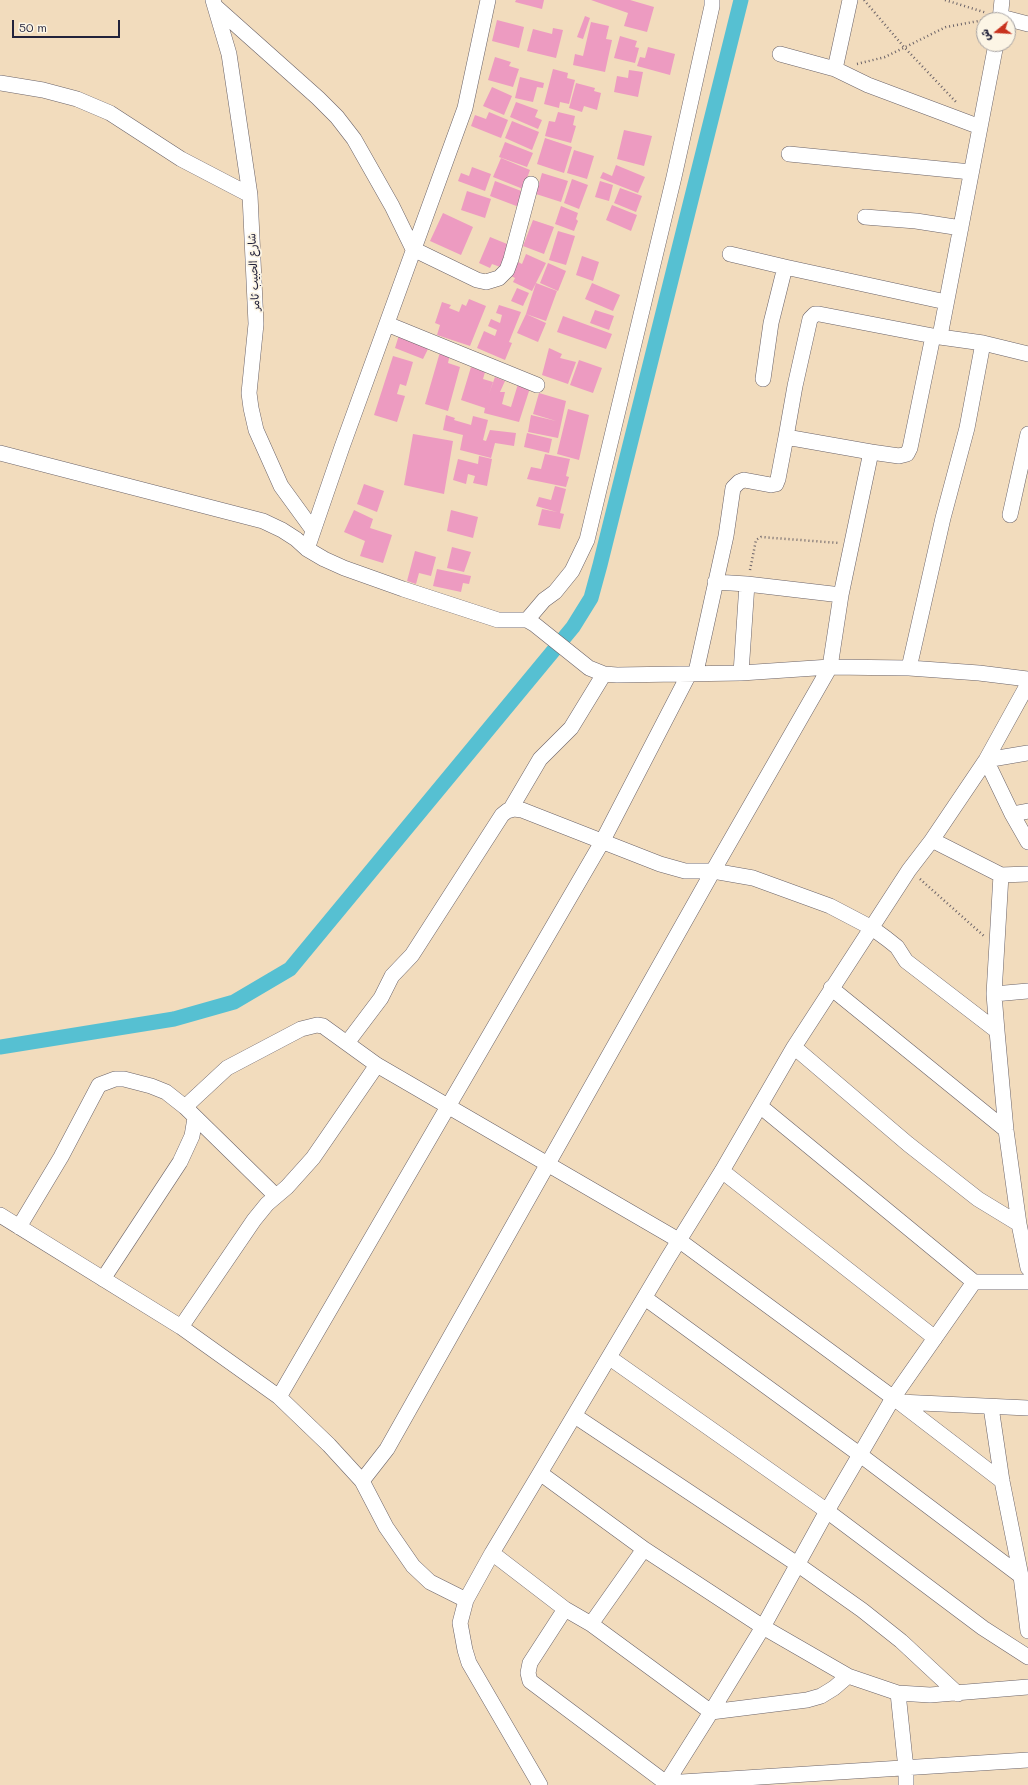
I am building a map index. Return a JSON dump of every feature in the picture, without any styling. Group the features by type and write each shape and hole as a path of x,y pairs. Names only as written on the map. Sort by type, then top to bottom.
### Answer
{"street":[{"path":"307,549 342,447 465,108 488,0"},
{"path":"530,622 544,600 555,592 572,571 587,540 672,184 712,6 712,0"},
{"path":"836,69 850,0"},
{"path":"1001,12 1002,0"},
{"path":"215,3 338,117 354,139 392,206 413,249 477,280 486,282 498,278 507,270 511,259 531,184"},
{"name":"شارع الحبيب ثامر","path":"215,3 229,54 250,195 256,324 249,393 251,408 256,430 278,480 313,530"},
{"path":"1016,21 1028,24"},
{"path":"786,437 899,456 907,454 910,448 946,302 994,52"},
{"path":"780,54 836,69 868,84 980,127"},
{"path":"0,84 43,90 77,99 110,113 181,159 250,195"},
{"path":"789,154 971,172"},
{"path":"866,217 916,221 961,228"},
{"path":"730,254 946,302"},
{"path":"763,379 771,323 785,267"},
{"path":"279,1397 602,842 692,673 726,536 733,488 739,482 744,480 771,485 776,484 807,329 812,316 819,314 983,343 1028,354"},
{"path":"387,324 537,385"},
{"path":"909,668 943,518 966,428 983,343"},
{"path":"1010,515 1028,434"},
{"path":"362,1481 387,1449 713,871 830,667 841,595 871,452"},
{"path":"0,453 263,521 296,539 307,549 344,568 498,620 530,622 576,659 589,668 604,674 741,673 830,667 909,668 979,673 1028,679"},
{"path":"715,582 747,584 841,595"},
{"path":"741,673 747,584"},
{"path":"347,1043 381,998 392,976 412,955 502,815 510,810 540,759 571,728 604,674"},
{"path":"540,1785 469,1663 464,1650 460,1623 466,1600 492,1553 722,1171 830,988 872,928 909,870 932,840 986,760 1028,684"},
{"path":"986,760 1028,753"},
{"path":"986,760 1012,814 1028,842"},
{"path":"510,810 522,810 634,855 678,869 694,872 713,871 753,878 793,891 830,906 872,928 897,947 906,961 997,1031"},
{"path":"1012,814 1028,811"},
{"path":"932,840 1001,875 1028,874"},
{"path":"1001,875 994,994 1006,1130 1019,1224 1028,1268"},
{"path":"830,988 1006,1130"},
{"path":"994,994 1028,991"},
{"path":"185,1107 227,1068 301,1029 317,1025 323,1026 377,1065 680,1241 896,1400 1002,1481"},
{"path":"794,1047 908,1144 978,1199 1019,1224"},
{"path":"181,1327 235,1245 267,1204 287,1187 314,1158 377,1065"},
{"path":"19,1227 61,1157 99,1085 115,1079 124,1079 151,1086 166,1092 185,1107 276,1196"},
{"path":"760,1106 974,1282 1028,1282"},
{"path":"103,1279 180,1162 192,1136 195,1118"},
{"path":"722,1171 935,1338"},
{"path":"0,1215 181,1327 279,1397 329,1445 362,1481 386,1526 413,1566 430,1582 466,1600"},
{"path":"665,1784 711,1712 762,1627 859,1454 896,1400 935,1338 974,1282"},
{"path":"645,1298 859,1454 1021,1576"},
{"path":"610,1358 827,1511 983,1628 1028,1657"},
{"path":"896,1400 991,1407 1028,1408"},
{"path":"991,1407 1002,1481 1021,1576 1028,1631"},
{"path":"575,1416 797,1564 879,1623 958,1694"},
{"path":"540,1473 644,1549 762,1627 848,1676 898,1693 930,1696 1028,1687"},
{"path":"591,1624 644,1549"},
{"path":"492,1553 565,1608 591,1624 711,1712 807,1700 821,1696 834,1688 848,1676"},
{"path":"565,1608 530,1663 528,1673 530,1681 665,1784 1028,1760"},
{"path":"898,1693 906,1769 906,1785"}],"path":[{"path":"864,0 958,104"},
{"path":"945,0 982,12"},
{"path":"836,69 885,57 904,46 946,27 976,21"},
{"path":"747,584 756,540 761,537 851,544"},
{"path":"909,870 996,947"}],"building":[{"path":"516,0 544,0 542,9 515,2"},
{"path":"591,0 630,0 654,7 647,32 624,26 628,13"},
{"path":"585,16 590,18 583,39 577,37"},
{"path":"497,20 524,27 519,48 492,41"},
{"path":"591,22 609,26 606,39 612,40 605,72 573,65 575,54 583,56"},
{"path":"553,28 563,30 556,58 527,51 533,29 552,34"},
{"path":"620,36 637,41 635,47 639,48 635,63 614,58"},
{"path":"648,47 675,54 670,75 637,66 640,57 645,58"},
{"path":"495,57 511,62 509,66 519,69 513,87 488,80"},
{"path":"553,69 568,73 567,78 575,80 569,104 560,102 559,108 544,104"},
{"path":"629,70 643,72 638,97 614,92 617,76 628,78"},
{"path":"520,77 544,83 543,88 537,87 533,102 515,98"},
{"path":"576,83 595,88 594,91 601,93 597,110 584,106 582,112 569,108"},
{"path":"492,87 512,96 504,115 483,106"},
{"path":"516,102 538,110 535,117 542,120 538,129 510,117"},
{"path":"489,112 508,120 501,138 471,126 475,115 486,119"},
{"path":"558,112 575,116 573,125 576,126 571,143 545,136 549,121 555,122"},
{"path":"512,121 539,132 532,150 505,138"},
{"path":"624,130 652,136 644,166 617,159"},
{"path":"545,138 572,147 564,173 537,164"},
{"path":"505,142 533,153 527,167 499,157"},
{"path":"574,150 594,156 587,179 567,173"},
{"path":"501,158 530,170 523,189 493,177"},
{"path":"616,165 645,177 638,193 600,178 603,172 612,176"},
{"path":"472,167 491,174 485,191 458,181 461,173 469,176"},
{"path":"542,173 568,181 561,202 536,194"},
{"path":"572,179 588,185 579,209 564,203"},
{"path":"495,181 524,192 519,207 490,196"},
{"path":"600,181 613,185 609,201 595,197"},
{"path":"620,188 642,196 636,212 614,203"},
{"path":"467,191 491,199 485,218 461,210"},
{"path":"612,205 637,215 631,231 606,220"},
{"path":"561,206 578,213 576,219 578,221 574,231 555,224"},
{"path":"443,213 473,227 461,255 430,241"},
{"path":"533,220 554,227 544,254 523,246"},
{"path":"558,231 575,236 566,265 549,260"},
{"path":"490,237 512,246 503,268 492,264 490,268 479,263"},
{"path":"526,254 546,263 532,291 513,282 515,278 511,276 518,262 522,264"},
{"path":"582,256 599,262 593,281 576,275"},
{"path":"548,263 566,271 558,291 540,283"},
{"path":"536,283 557,291 546,321 526,314"},
{"path":"592,283 620,295 613,311 585,299"},
{"path":"517,288 529,293 523,306 511,301"},
{"path":"469,299 486,306 470,346 437,335 440,325 435,323 442,302 451,305 449,308 459,312 462,304 466,306"},
{"path":"499,305 521,312 509,342 512,343 505,360 477,348 484,331 495,336 497,330 488,326 491,319 500,323 502,315 496,313"},
{"path":"595,310 614,316 609,330 590,323"},
{"path":"526,314 546,323 538,342 517,333"},
{"path":"563,316 612,334 606,349 557,332"},
{"path":"399,335 429,347 423,359 395,348"},
{"path":"549,348 562,354 560,358 576,362 568,384 542,375"},
{"path":"440,352 450,354 448,363 460,367 448,411 425,404"},
{"path":"393,356 413,362 406,386 400,384 397,394 405,396 397,422 374,415"},
{"path":"579,360 602,368 593,393 570,385"},
{"path":"471,367 485,372 483,379 493,382 489,394 495,377 505,381 500,392 505,392 502,404 511,407 518,384 530,388 519,422 484,413 485,408 461,400"},
{"path":"539,393 566,401 558,438 528,432 531,415 556,421 533,414"},
{"path":"568,409 589,415 579,460 557,454"},
{"path":"446,415 455,418 454,420 471,425 473,416 488,420 483,440 486,441 490,430 516,433 514,446 495,443 491,458 460,450 463,435 443,430"},
{"path":"527,433 552,439 549,453 524,447"},
{"path":"413,434 453,441 444,494 404,485"},
{"path":"545,454 570,459 566,476 569,477 566,487 527,479 531,467 541,469"},
{"path":"479,456 492,459 487,486 473,483 475,476 468,474 466,484 453,480 458,459 478,464"},
{"path":"364,484 384,491 377,512 357,504"},
{"path":"555,486 566,489 560,513 564,514 560,529 538,525 542,509 557,512 536,506 539,497 551,500"},
{"path":"354,510 373,519 370,528 392,535 383,563 360,556 365,541 344,532"},
{"path":"451,510 478,517 473,538 447,531"},
{"path":"452,547 471,552 464,572 447,568"},
{"path":"415,551 436,557 431,576 419,573 416,584 407,581"},
{"path":"437,569 471,576 469,584 463,583 461,592 433,586"}],"waterway":[{"path":"0,1047 174,1019 234,1002 290,969 573,627 591,598 600,565 741,0"}]}
